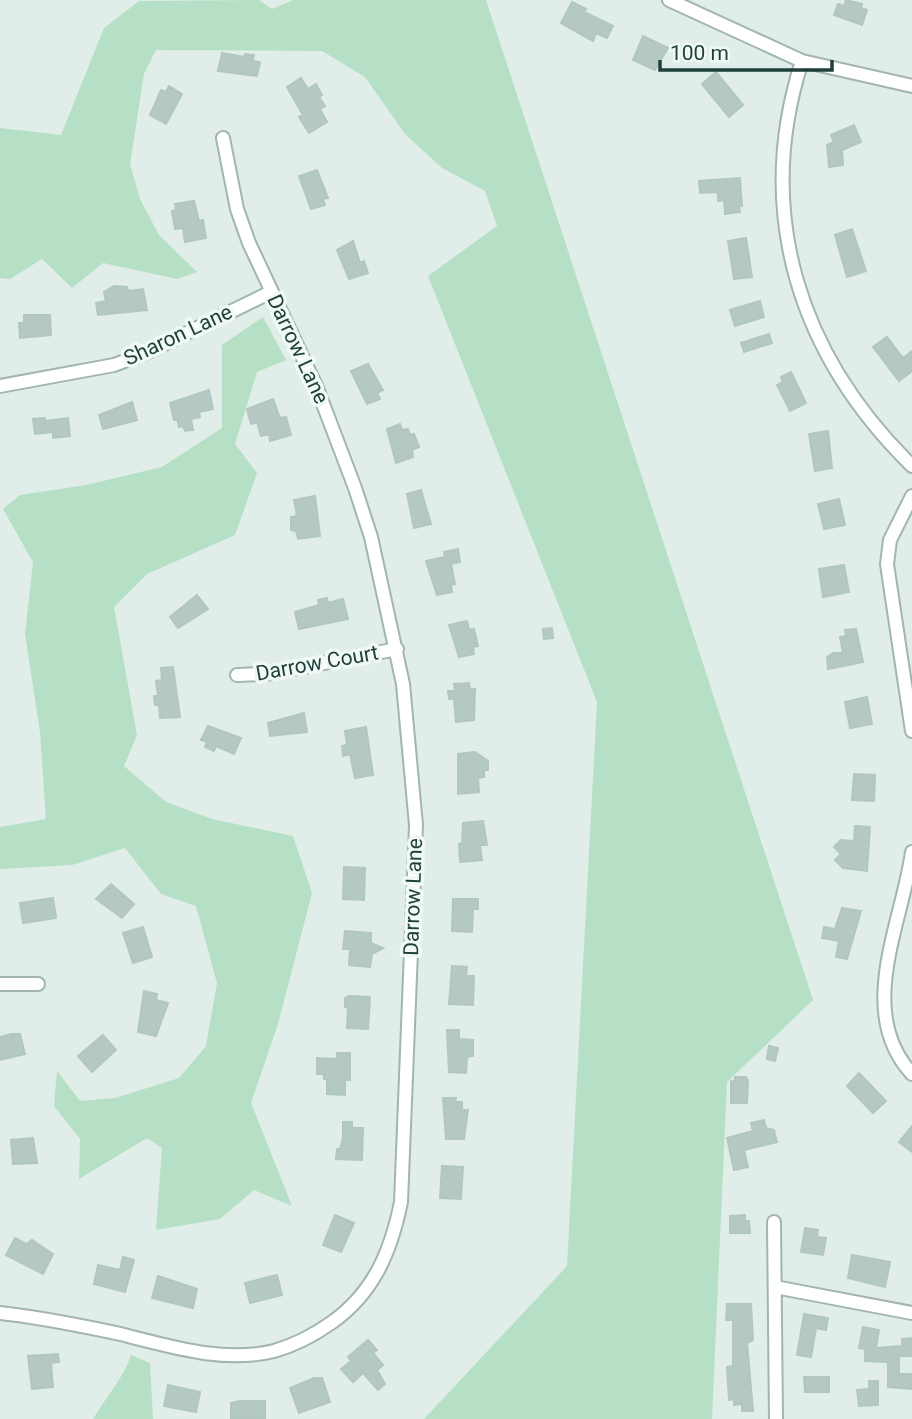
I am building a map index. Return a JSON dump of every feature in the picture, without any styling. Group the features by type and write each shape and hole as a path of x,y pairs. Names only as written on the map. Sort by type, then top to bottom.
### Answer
{"street":[{"path":"669,0 802,61 912,86"},
{"path":"802,61 790,97 782,172 789,254 800,297 813,329 849,394 912,466"},
{"name":"Darrow Lane","path":"0,1313 74,1324 198,1352 237,1355 273,1351 313,1336 346,1313 373,1283 393,1240 401,1202 416,825 409,739 397,649 371,537 355,488 317,388 271,292 237,209 223,138"},
{"name":"Sharon Lane","path":"0,386 114,365 146,354 271,292"},
{"path":"912,496 890,540 887,564 912,731"},
{"name":"Darrow Court","path":"237,675 267,674 397,649"},
{"path":"912,852 889,960 883,1009 885,1029 912,1074"},
{"path":"0,984 38,984"},
{"path":"774,1222 776,1419"},
{"path":"775,1287 912,1313"}],"green space":[{"path":"259,0 272,9 293,0 486,0 813,1000 727,1082 712,1419 424,1419 567,1266 597,702 428,276 497,226 485,191 442,168 405,134 365,77 322,51 156,50 144,74 130,164 140,199 159,235 197,272 177,279 103,263 72,288 42,259 10,279 0,278 0,128 61,135 104,28 139,1"},
{"path":"263,317 286,360 257,372 235,444 257,473 235,535 147,574 114,607 137,735 124,766 166,802 212,819 293,836 312,893 278,1024 251,1103 292,1206 254,1190 220,1219 156,1230 162,1148 147,1138 79,1179 80,1139 54,1106 57,1071 80,1101 115,1098 179,1078 206,1046 217,983 196,906 161,894 125,848 72,865 0,869 0,827 46,819 40,732 25,634 33,562 3,509 20,495 86,485 162,467 222,428 222,345"},
{"path":"131,1355 150,1363 153,1419 93,1419 119,1380"}],"building":[{"path":"846,0 862,4 861,8 867,10 862,25 834,15 838,4 844,6"},
{"path":"572,2 586,9 584,12 613,26 607,38 596,33 593,41 561,23"},
{"path":"643,36 668,48 655,70 633,60"},
{"path":"222,53 245,57 245,54 254,55 253,61 260,62 257,76 218,71"},
{"path":"716,72 743,105 729,117 702,84"},
{"path":"301,78 308,89 316,84 322,95 319,97 325,106 320,109 327,122 309,133 299,117 303,115 287,87"},
{"path":"169,86 182,94 166,124 150,115 161,90 166,92"},
{"path":"854,125 861,142 842,150 843,165 829,167 827,145 834,142 831,135"},
{"path":"317,170 328,198 323,199 325,205 311,209 299,176"},
{"path":"740,178 740,212 725,214 724,200 718,201 718,192 700,193 699,181"},
{"path":"194,201 199,221 203,220 206,238 185,242 183,228 175,229 172,211 176,210 175,204"},
{"path":"852,229 866,271 847,277 835,235"},
{"path":"746,238 752,277 734,279 728,241"},
{"path":"353,241 360,263 364,261 368,273 349,279 337,250"},
{"path":"114,286 127,287 128,291 143,289 147,310 98,315 96,303 106,301 104,292"},
{"path":"760,301 764,317 735,326 730,310"},
{"path":"24,315 50,315 51,335 20,338 19,323 24,323"},
{"path":"769,334 772,343 744,352 741,343"},
{"path":"887,337 903,358 912,351 912,371 899,381 873,347"},
{"path":"368,364 383,390 377,393 380,399 367,404 351,371"},
{"path":"791,372 806,403 790,411 777,385 783,382 781,377"},
{"path":"209,390 213,409 199,412 200,417 191,419 193,430 185,431 183,426 179,427 177,419 174,420 170,403"},
{"path":"273,399 280,418 286,417 291,435 270,441 269,434 261,436 257,422 251,424 247,409"},
{"path":"132,402 137,420 103,429 99,415"},
{"path":"45,418 45,421 68,418 70,436 53,438 53,432 35,434 33,419"},
{"path":"400,424 402,430 408,429 410,435 414,434 419,447 412,450 413,457 396,463 387,429"},
{"path":"828,431 832,468 815,471 809,434"},
{"path":"421,490 431,524 414,528 407,494"},
{"path":"315,496 320,536 298,539 296,531 291,530 291,517 297,516 294,500"},
{"path":"839,499 845,525 824,529 818,504"},
{"path":"458,549 460,562 451,564 455,584 451,585 452,592 437,595 426,561 445,557 444,552"},
{"path":"844,565 849,592 823,597 819,569"},
{"path":"197,595 208,609 178,628 170,617"},
{"path":"327,598 328,603 343,599 348,619 299,629 295,612 319,605 318,600"},
{"path":"467,621 469,630 474,629 478,646 473,647 474,654 459,657 449,625"},
{"path":"552,628 553,638 544,639 543,629"},
{"path":"856,629 863,662 828,669 827,657 833,653 843,653 840,637 846,636 845,630"},
{"path":"173,667 180,717 160,718 159,705 155,705 154,696 158,696 156,681 162,680 161,668"},
{"path":"469,683 470,690 475,689 474,720 456,722 454,699 449,699 448,691 455,691 454,684"},
{"path":"867,697 872,724 850,728 845,702"},
{"path":"304,713 307,732 270,736 268,723"},
{"path":"208,726 241,738 234,754 216,746 214,751 205,747 207,742 201,740"},
{"path":"366,727 373,775 355,778 350,754 343,756 342,746 347,745 345,731"},
{"path":"475,752 488,761 488,770 484,770 484,777 478,778 479,792 458,794 458,754"},
{"path":"854,774 875,775 874,801 852,800"},
{"path":"483,821 487,845 480,845 482,860 460,862 459,844 462,843 463,823"},
{"path":"855,826 870,827 867,871 843,868 835,860 841,854 834,847 841,840 854,841"},
{"path":"344,867 365,868 364,900 343,899"},
{"path":"111,884 134,904 122,918 96,899"},
{"path":"53,898 56,918 23,923 20,903"},
{"path":"453,899 478,899 478,909 473,909 472,932 452,931"},
{"path":"842,908 861,911 847,959 836,957 839,941 822,938 824,927 835,929"},
{"path":"143,927 152,957 133,963 123,933"},
{"path":"345,931 371,933 371,943 383,948 372,954 370,967 349,965 350,949 343,949"},
{"path":"452,966 467,967 466,976 474,976 473,1005 449,1004"},
{"path":"144,991 157,994 156,1000 168,1003 156,1036 138,1032"},
{"path":"370,997 368,1029 347,1028 348,1007 345,1007 345,998"},
{"path":"447,1030 459,1030 459,1039 473,1040 473,1056 467,1057 466,1073 449,1072"},
{"path":"20,1034 25,1054 0,1060 0,1037"},
{"path":"103,1035 116,1050 92,1072 78,1056"},
{"path":"769,1046 778,1048 775,1061 767,1059"},
{"path":"337,1053 350,1053 350,1080 345,1080 345,1095 327,1094 327,1079 324,1079 324,1074 317,1074 317,1058 337,1059"},
{"path":"859,1073 886,1101 873,1113 847,1086"},
{"path":"735,1077 746,1077 747,1103 731,1103 731,1081 735,1082"},
{"path":"443,1098 456,1098 455,1102 462,1102 462,1110 468,1110 464,1139 446,1139"},
{"path":"764,1120 766,1128 774,1130 777,1142 744,1150 748,1167 734,1170 727,1138 753,1131 751,1123"},
{"path":"343,1122 352,1122 352,1128 363,1128 362,1160 336,1159 337,1149 340,1149 343,1138"},
{"path":"912,1126 912,1152 899,1142"},
{"path":"33,1138 37,1163 13,1164 11,1140"},
{"path":"442,1166 463,1167 461,1199 440,1198"},
{"path":"335,1215 354,1223 341,1252 323,1245"},
{"path":"745,1215 745,1221 749,1221 750,1233 730,1233 730,1216"},
{"path":"805,1228 818,1230 817,1237 826,1238 823,1255 801,1252"},
{"path":"15,1238 26,1244 32,1240 53,1254 43,1274 6,1255"},
{"path":"852,1255 890,1262 885,1287 848,1278"},
{"path":"123,1257 134,1260 125,1292 94,1284 98,1265 120,1270"},
{"path":"277,1275 282,1295 250,1303 245,1283"},
{"path":"158,1276 197,1289 193,1308 152,1298"},
{"path":"727,1304 751,1304 753,1340 747,1343 753,1411 742,1411 742,1404 734,1405 734,1399 729,1400 727,1367 733,1366 733,1320 726,1320"},
{"path":"804,1314 828,1318 826,1330 816,1328 811,1357 797,1355"},
{"path":"863,1327 879,1330 876,1348 902,1346 902,1339 912,1338 912,1356 899,1356 899,1374 912,1374 912,1389 888,1387 888,1362 865,1361 865,1349 859,1348"},
{"path":"368,1340 377,1350 373,1353 383,1365 377,1370 385,1384 378,1390 363,1373 353,1382 341,1369 351,1361 348,1357"},
{"path":"58,1354 59,1362 51,1363 53,1387 32,1389 28,1356"},
{"path":"804,1377 829,1377 829,1392 805,1392"},
{"path":"314,1378 322,1378 330,1402 299,1413 290,1388"},
{"path":"869,1381 878,1381 878,1405 859,1406 857,1390 869,1389"},
{"path":"168,1385 200,1392 196,1412 164,1406"},
{"path":"265,1401 265,1419 231,1419 231,1403"}]}
